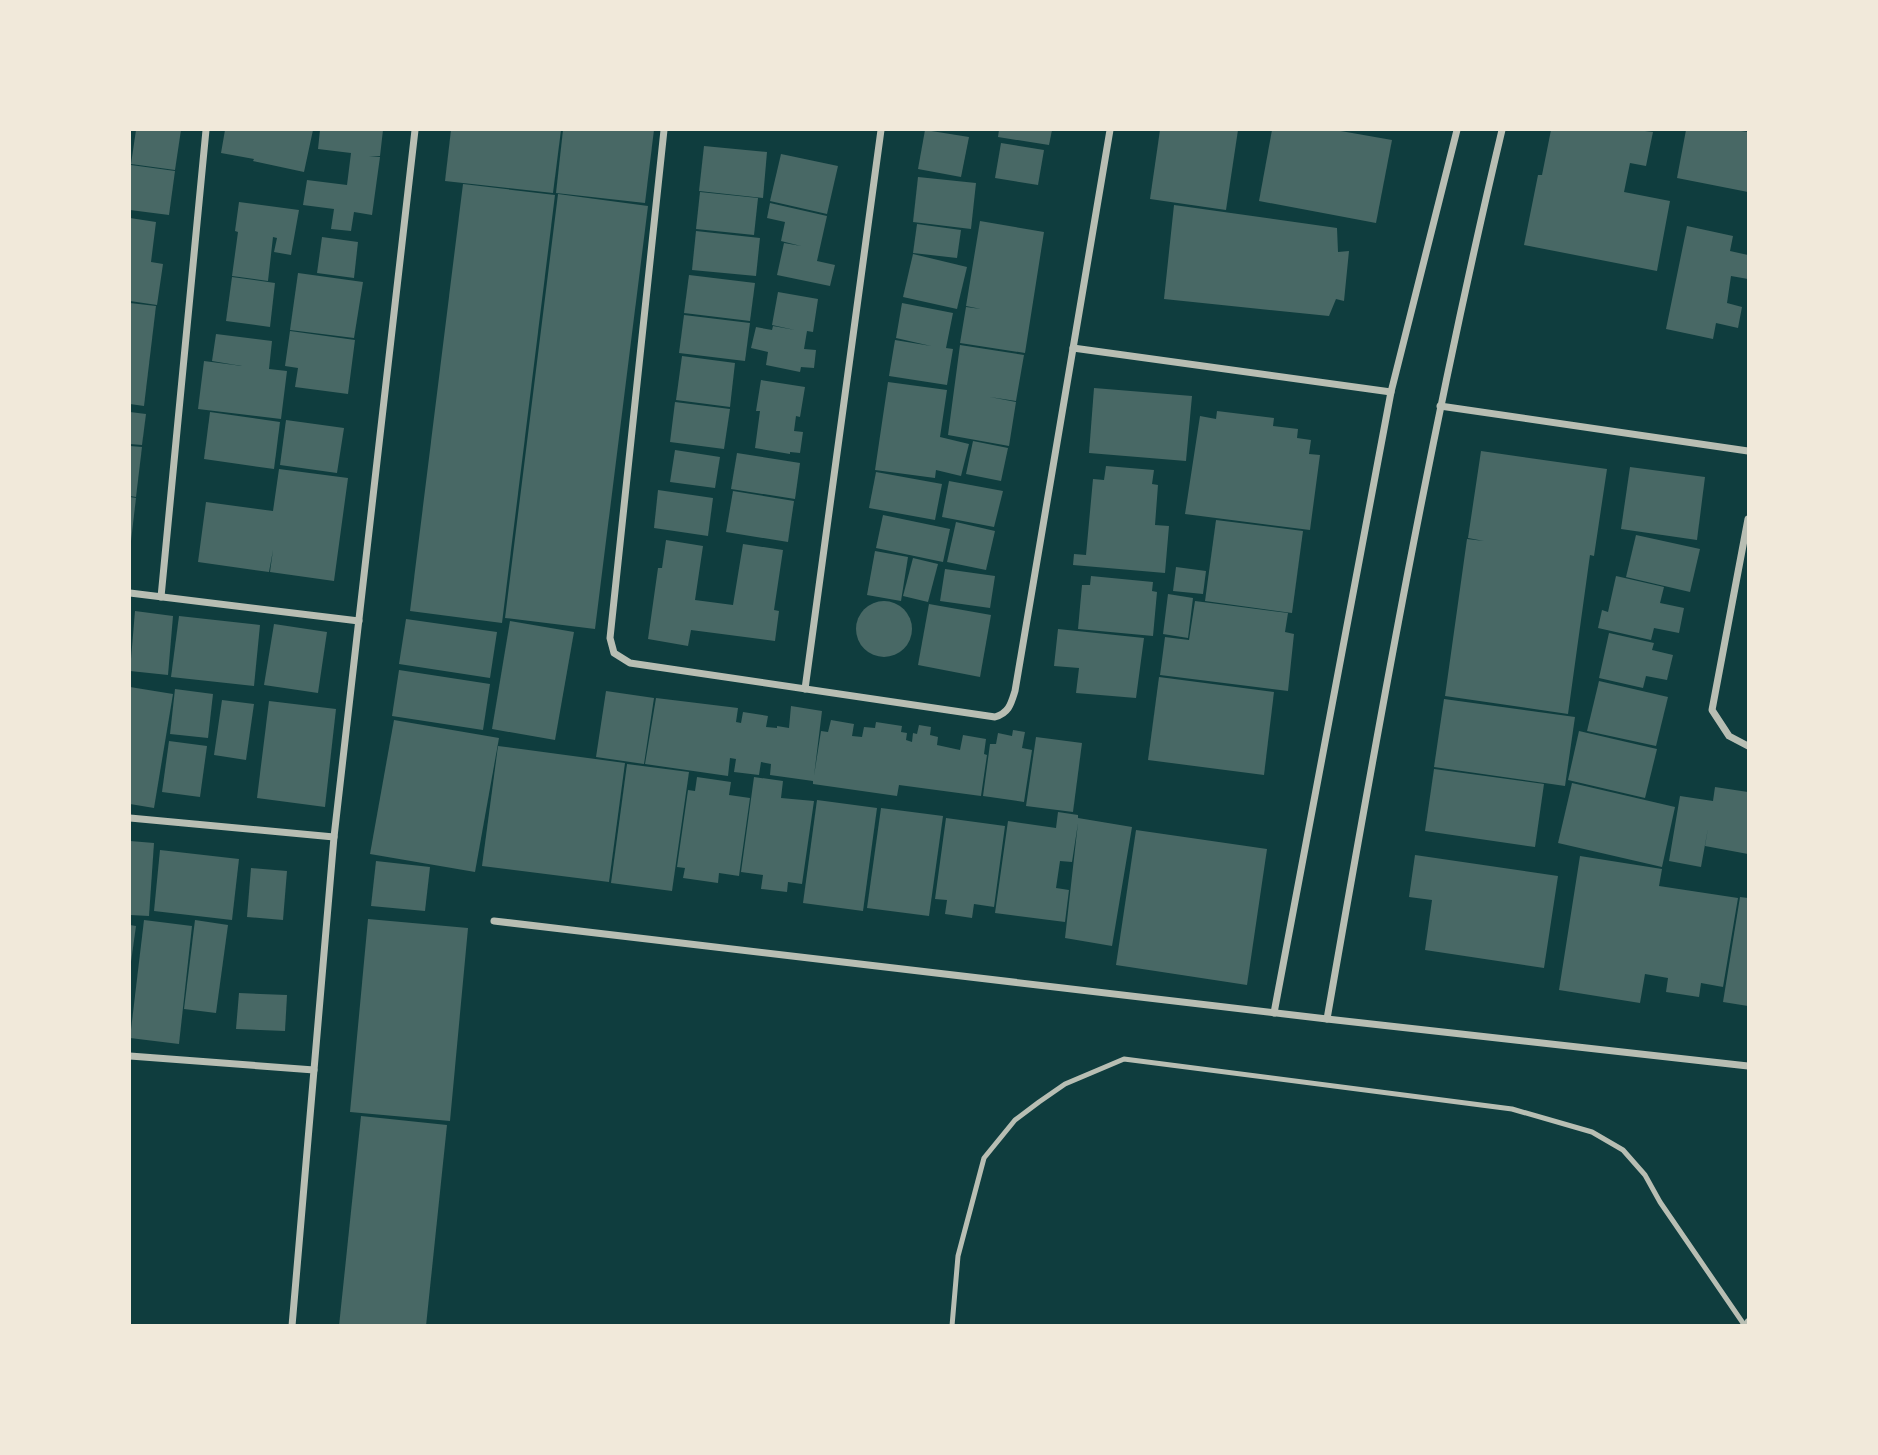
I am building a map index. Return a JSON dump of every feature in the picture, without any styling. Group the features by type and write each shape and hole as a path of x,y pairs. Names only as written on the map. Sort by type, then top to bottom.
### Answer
{"street":[{"path":"161,597 206,130"},
{"path":"292,1325 334,837 415,130"},
{"path":"664,130 610,638 614,653 630,663 995,717 1003,715 1009,709 1015,691 1110,130"},
{"path":"805,689 881,130"},
{"path":"1273,1013 1391,392 1457,130"},
{"path":"1327,1019 1394,636 1440,406 1502,130"},
{"path":"1073,348 1391,392"},
{"path":"1440,406 1748,451"},
{"path":"1748,519 1713,710 1729,736 1748,746"},
{"path":"130,593 359,621"},
{"path":"130,818 334,837"},
{"path":"494,921 1748,1066"},
{"path":"130,1056 314,1070"}],"lane":[{"path":"952,1325 958,1256 984,1158 1015,1120 1039,1102 1065,1084 1124,1059 1512,1109 1591,1132 1623,1150 1645,1175 1660,1202 1747,1324"}],"building":[{"path":"136,130 181,130 175,170 131,164"},
{"path":"225,130 313,130 304,172 221,153"},
{"path":"320,130 383,130 380,156 369,156 380,157 372,215 354,212 351,231 331,229 334,209 303,205 307,180 347,185 351,153 318,149"},
{"path":"451,130 561,130 553,193 445,181"},
{"path":"563,130 654,130 645,203 556,193"},
{"path":"925,130 969,137 961,177 918,169"},
{"path":"999,130 1052,130 1049,145 998,137"},
{"path":"1160,130 1238,130 1226,210 1150,199"},
{"path":"1272,130 1335,130 1392,140 1376,223 1259,201"},
{"path":"1551,130 1653,132 1646,166 1630,163 1624,192 1670,201 1657,271 1524,245 1538,175 1542,175"},
{"path":"1686,130 1748,132 1748,192 1677,178"},
{"path":"1001,143 1044,150 1038,185 995,178"},
{"path":"704,146 767,152 763,198 699,191"},
{"path":"781,154 838,166 827,214 770,201"},
{"path":"131,165 175,171 169,215 130,210"},
{"path":"918,177 976,183 971,229 913,222"},
{"path":"463,184 555,195 502,623 410,611"},
{"path":"700,192 758,198 754,235 696,229"},
{"path":"558,194 648,206 595,629 505,618"},
{"path":"239,202 299,210 291,255 274,252 277,238 273,237 268,281 232,276"},
{"path":"770,203 827,216 817,261 835,265 830,286 777,275 784,243 801,246 781,241 785,222 767,218"},
{"path":"1174,205 1337,228 1338,252 1349,251 1344,301 1336,299 1329,316 1164,299"},
{"path":"130,218 156,222 151,262 163,264 157,305 130,301"},
{"path":"980,221 1044,232 1025,353 960,343 966,307 981,309 966,306"},
{"path":"917,224 961,230 957,258 913,253"},
{"path":"1687,226 1733,236 1730,251 1748,255 1748,279 1731,276 1727,303 1742,307 1738,328 1716,323 1713,339 1666,329"},
{"path":"696,231 760,238 756,276 692,270"},
{"path":"322,237 358,242 354,278 317,273"},
{"path":"913,254 967,267 957,309 903,297"},
{"path":"298,273 363,282 354,338 290,330"},
{"path":"689,275 755,283 750,321 684,313"},
{"path":"232,277 275,283 270,327 226,321"},
{"path":"778,292 818,299 813,332 807,331 804,349 816,350 814,368 801,367 800,372 766,365 768,352 751,348 756,327 772,330 773,326 795,330 772,325"},
{"path":"130,303 156,306 144,406 130,404"},
{"path":"902,303 953,313 946,348 953,349 947,385 889,376 895,340 931,346 896,338"},
{"path":"684,315 750,323 745,361 679,353"},
{"path":"290,331 355,340 348,394 295,387 298,368 285,366"},
{"path":"216,334 272,341 269,369 287,371 281,419 198,409 204,361 242,366 212,361"},
{"path":"960,345 1024,355 1016,401 990,397 1016,402 1009,446 948,435"},
{"path":"682,356 735,363 730,407 676,400"},
{"path":"761,380 805,387 800,417 796,416 794,431 803,432 800,453 755,448 760,411 756,411"},
{"path":"888,382 947,390 940,437 969,444 961,476 936,470 935,478 875,470"},
{"path":"1094,388 1192,396 1186,461 1089,453"},
{"path":"675,402 730,409 724,449 670,442"},
{"path":"1217,411 1274,418 1273,426 1298,429 1297,438 1311,440 1309,454 1320,455 1310,530 1185,514 1200,416 1216,419"},
{"path":"130,412 146,414 142,445 130,444"},
{"path":"210,412 280,422 274,469 204,459"},
{"path":"286,420 344,428 337,473 280,465"},
{"path":"973,441 1008,448 1001,481 966,474"},
{"path":"130,446 142,447 136,497 130,496"},
{"path":"675,450 720,457 715,488 670,482"},
{"path":"1481,451 1607,469 1594,556 1590,555 1568,714 1445,696 1467,539 1484,541 1468,538"},
{"path":"737,453 800,463 795,499 731,489"},
{"path":"1106,466 1154,470 1152,484 1158,485 1155,525 1169,526 1165,573 1073,565 1074,554 1086,555 1093,479 1104,480"},
{"path":"1630,467 1705,477 1697,540 1621,529"},
{"path":"279,469 348,478 334,581 270,572 273,550 269,572 198,562 206,502 273,511"},
{"path":"876,472 942,484 935,520 869,508"},
{"path":"949,481 1003,491 994,527 942,517"},
{"path":"658,490 713,498 708,536 654,528"},
{"path":"733,491 794,501 788,542 726,532"},
{"path":"130,497 136,498 131,541 130,541"},
{"path":"883,515 950,529 943,562 876,548"},
{"path":"1216,520 1303,531 1292,613 1205,601"},
{"path":"956,522 995,531 986,570 947,562"},
{"path":"1636,535 1700,549 1690,592 1626,577"},
{"path":"666,540 703,546 695,600 733,605 743,544 783,550 774,610 779,611 775,641 691,630 688,646 648,639 658,568 662,568"},
{"path":"875,551 908,557 901,601 867,595"},
{"path":"913,558 938,564 928,602 903,596"},
{"path":"1176,567 1206,571 1203,594 1173,591"},
{"path":"945,569 995,576 990,608 940,601"},
{"path":"1091,576 1153,582 1152,591 1157,592 1153,636 1078,629 1082,585 1090,585"},
{"path":"1616,576 1664,587 1660,603 1684,608 1679,633 1654,628 1651,640 1598,628 1602,610 1608,612"},
{"path":"1168,594 1193,598 1188,638 1163,634"},
{"path":"884,601 904,609 912,629 904,649 884,657 864,649 856,629 864,609"},
{"path":"1195,601 1288,613 1285,632 1294,634 1288,691 1160,675 1165,637 1189,640"},
{"path":"929,604 991,615 980,677 918,665"},
{"path":"135,611 173,616 168,675 130,671"},
{"path":"179,616 260,625 254,686 171,677"},
{"path":"406,619 497,632 490,678 399,664"},
{"path":"510,621 574,632 555,740 492,729"},
{"path":"274,624 327,632 318,693 264,685"},
{"path":"1058,629 1144,638 1136,698 1076,693 1079,668 1054,666"},
{"path":"1609,633 1654,643 1652,650 1673,655 1667,680 1646,676 1643,688 1599,678"},
{"path":"399,670 490,684 483,730 392,716"},
{"path":"1159,677 1274,692 1264,775 1148,760"},
{"path":"1599,681 1668,697 1656,746 1587,731"},
{"path":"130,687 173,694 154,808 130,804"},
{"path":"175,689 213,694 208,738 170,734"},
{"path":"606,691 654,698 644,764 596,757"},
{"path":"656,698 738,708 736,722 741,723 743,712 768,716 766,727 777,728 789,728 791,706 822,711 814,776 821,731 828,732 831,720 854,724 852,736 862,737 864,727 875,728 876,722 902,726 901,732 907,733 906,740 912,742 913,733 917,734 919,725 931,727 930,735 938,737 937,745 960,750 963,735 986,739 984,754 987,755 981,796 899,785 897,796 813,784 813,781 770,775 771,764 761,762 759,775 734,772 736,759 730,758 728,776 645,764"},
{"path":"1444,699 1575,717 1565,786 1434,767"},
{"path":"222,700 254,704 246,760 214,755"},
{"path":"269,701 336,709 325,807 257,798"},
{"path":"394,720 499,738 475,872 370,854"},
{"path":"1013,730 1025,732 1022,748 1032,750 1024,802 983,796 990,744 996,744 998,733 1012,736"},
{"path":"1579,731 1657,749 1645,798 1568,780"},
{"path":"1036,737 1082,743 1073,812 1026,806"},
{"path":"169,741 207,746 200,797 162,792"},
{"path":"498,746 625,763 609,882 482,866"},
{"path":"627,764 689,772 672,891 611,883"},
{"path":"1434,769 1544,784 1535,847 1425,831"},
{"path":"697,777 731,782 729,795 750,798 739,876 719,873 718,883 683,878 685,868 677,867 688,790 695,791"},
{"path":"754,777 783,781 781,798 814,801 802,884 788,882 787,892 761,889 763,875 741,872"},
{"path":"1572,783 1675,807 1662,867 1558,843"},
{"path":"1715,787 1748,792 1748,854 1705,846 1708,828 1701,867 1669,861 1680,796 1713,801"},
{"path":"817,800 877,808 863,911 803,903"},
{"path":"881,808 943,816 929,916 867,908"},
{"path":"1058,812 1132,827 1112,946 1065,938 1078,823 1072,862 1060,861 1056,888 1069,890 1065,922 995,913 1008,821 1056,828"},
{"path":"946,818 1005,826 994,907 974,904 972,918 945,914 947,900 935,899"},
{"path":"1136,830 1267,849 1247,985 1116,965"},
{"path":"130,841 154,843 149,916 130,915"},
{"path":"160,850 239,859 232,920 154,911"},
{"path":"1415,855 1558,876 1544,968 1425,950 1432,900 1409,897"},
{"path":"1580,856 1662,869 1659,886 1738,898 1723,987 1701,983 1699,997 1666,992 1668,978 1645,974 1640,1003 1559,990"},
{"path":"376,861 430,867 425,911 371,906"},
{"path":"251,868 287,871 283,920 247,917"},
{"path":"1740,897 1748,898 1748,1006 1723,1002"},
{"path":"368,919 468,928 450,1121 350,1112"},
{"path":"144,920 192,926 179,1044 130,1038"},
{"path":"195,920 228,925 216,1013 184,1009"},
{"path":"130,925 136,926 131,962 130,962"},
{"path":"239,993 287,995 285,1031 236,1029"},
{"path":"361,1116 447,1125 426,1326 339,1326"}]}
